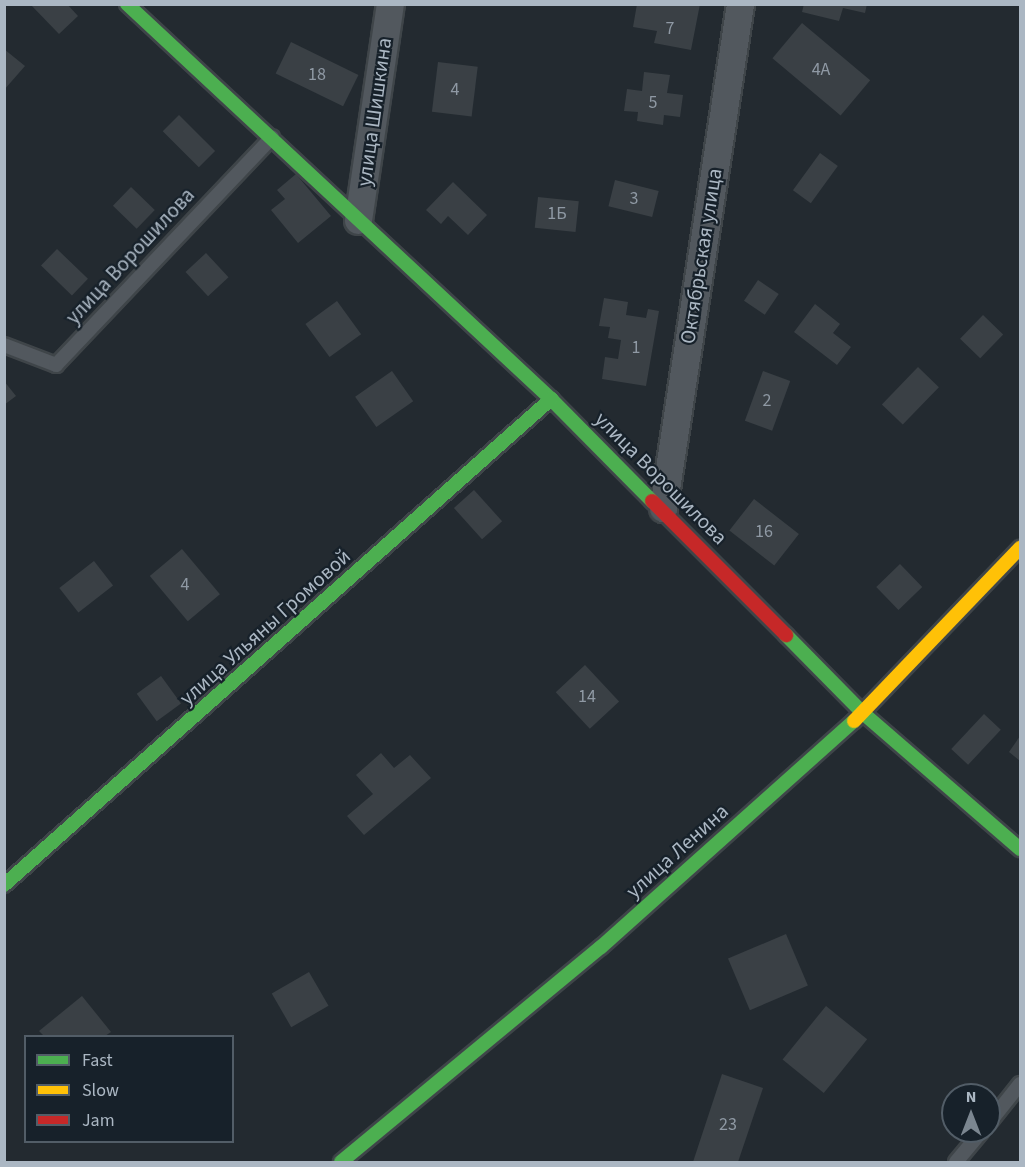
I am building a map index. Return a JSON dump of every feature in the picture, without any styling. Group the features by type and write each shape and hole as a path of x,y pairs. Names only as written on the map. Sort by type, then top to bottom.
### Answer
{"street":[{"name":"улица Ворошилова","path":"127,4 550,399 663,508 863,713 1020,849"},
{"name":"улица Шишкина","path":"358,220 390,4"},
{"name":"Октябрьская улица","path":"663,508 740,4"},
{"name":"улица Ульяны Громовой","path":"4,885 550,399"},
{"name":"улица Ленина","path":"341,1162 601,947 863,713 1020,548"}],"lane":[{"name":"улица Ворошилова","path":"4,345 56,365 272,137"},
{"path":"1001,1108 1020,1084"},
{"path":"956,1162 972,1143"}],"building":[{"path":"30,4 67,4 78,16 59,34"},
{"path":"637,4 700,4 691,50 654,43 657,31 633,27"},
{"path":"804,4 867,4 865,13 843,8 839,21 802,12"},
{"path":"802,23 870,80 841,115 772,58"},
{"path":"291,42 358,75 343,106 276,73"},
{"path":"4,49 25,66 4,90"},
{"path":"438,62 478,67 472,117 432,112"},
{"path":"644,72 670,75 667,93 683,95 680,117 664,115 663,125 637,121 638,112 624,111 627,89 642,91"},
{"path":"179,115 215,151 199,167 163,131"},
{"path":"820,153 838,166 811,203 793,190"},
{"path":"296,174 331,216 298,243 271,210 285,199 277,190"},
{"path":"615,180 659,191 652,217 608,206"},
{"path":"453,182 487,215 468,235 448,216 441,224 426,210"},
{"path":"131,187 155,210 137,229 113,206"},
{"path":"538,197 579,201 576,232 535,228"},
{"path":"57,249 88,279 72,295 41,266"},
{"path":"206,253 229,277 208,296 186,272"},
{"path":"758,280 779,294 765,315 744,301"},
{"path":"604,298 628,302 626,315 646,318 648,309 659,311 646,386 602,379 605,357 618,359 621,340 608,338 610,327 599,326"},
{"path":"337,301 361,334 330,357 305,324"},
{"path":"815,304 840,324 833,333 851,347 837,365 794,332"},
{"path":"983,315 1003,334 980,358 960,339"},
{"path":"918,367 939,387 903,425 882,404"},
{"path":"392,371 413,401 376,427 355,397"},
{"path":"763,371 790,381 772,431 745,421"},
{"path":"4,381 16,396 4,405"},
{"path":"474,490 502,521 482,539 454,508"},
{"path":"754,499 799,534 774,566 729,531"},
{"path":"182,549 220,594 188,621 150,576"},
{"path":"94,561 113,585 78,613 59,588"},
{"path":"900,564 922,587 898,610 876,587"},
{"path":"585,665 619,702 590,729 556,692"},
{"path":"161,676 181,704 157,721 137,694"},
{"path":"984,714 1001,730 968,765 951,749"},
{"path":"1020,736 1020,761 1009,752"},
{"path":"381,753 394,768 410,755 431,778 364,835 347,816 373,794 356,775"},
{"path":"786,934 808,986 750,1010 728,959"},
{"path":"309,972 328,1006 291,1027 272,994"},
{"path":"82,996 111,1032 106,1035 43,1035 39,1031"},
{"path":"826,1006 867,1039 824,1093 783,1060"},
{"path":"722,1074 763,1088 738,1162 693,1162"}],"traffic: fast":[{"path":"127,4 551,399 652,501"},
{"path":"4,885 551,399"},
{"path":"786,635 863,713 1020,849"},
{"path":"341,1162 601,947 854,721"}],"traffic: slow":[{"path":"854,721 1020,548"}],"traffic: jam":[{"path":"652,501 786,635"}]}
